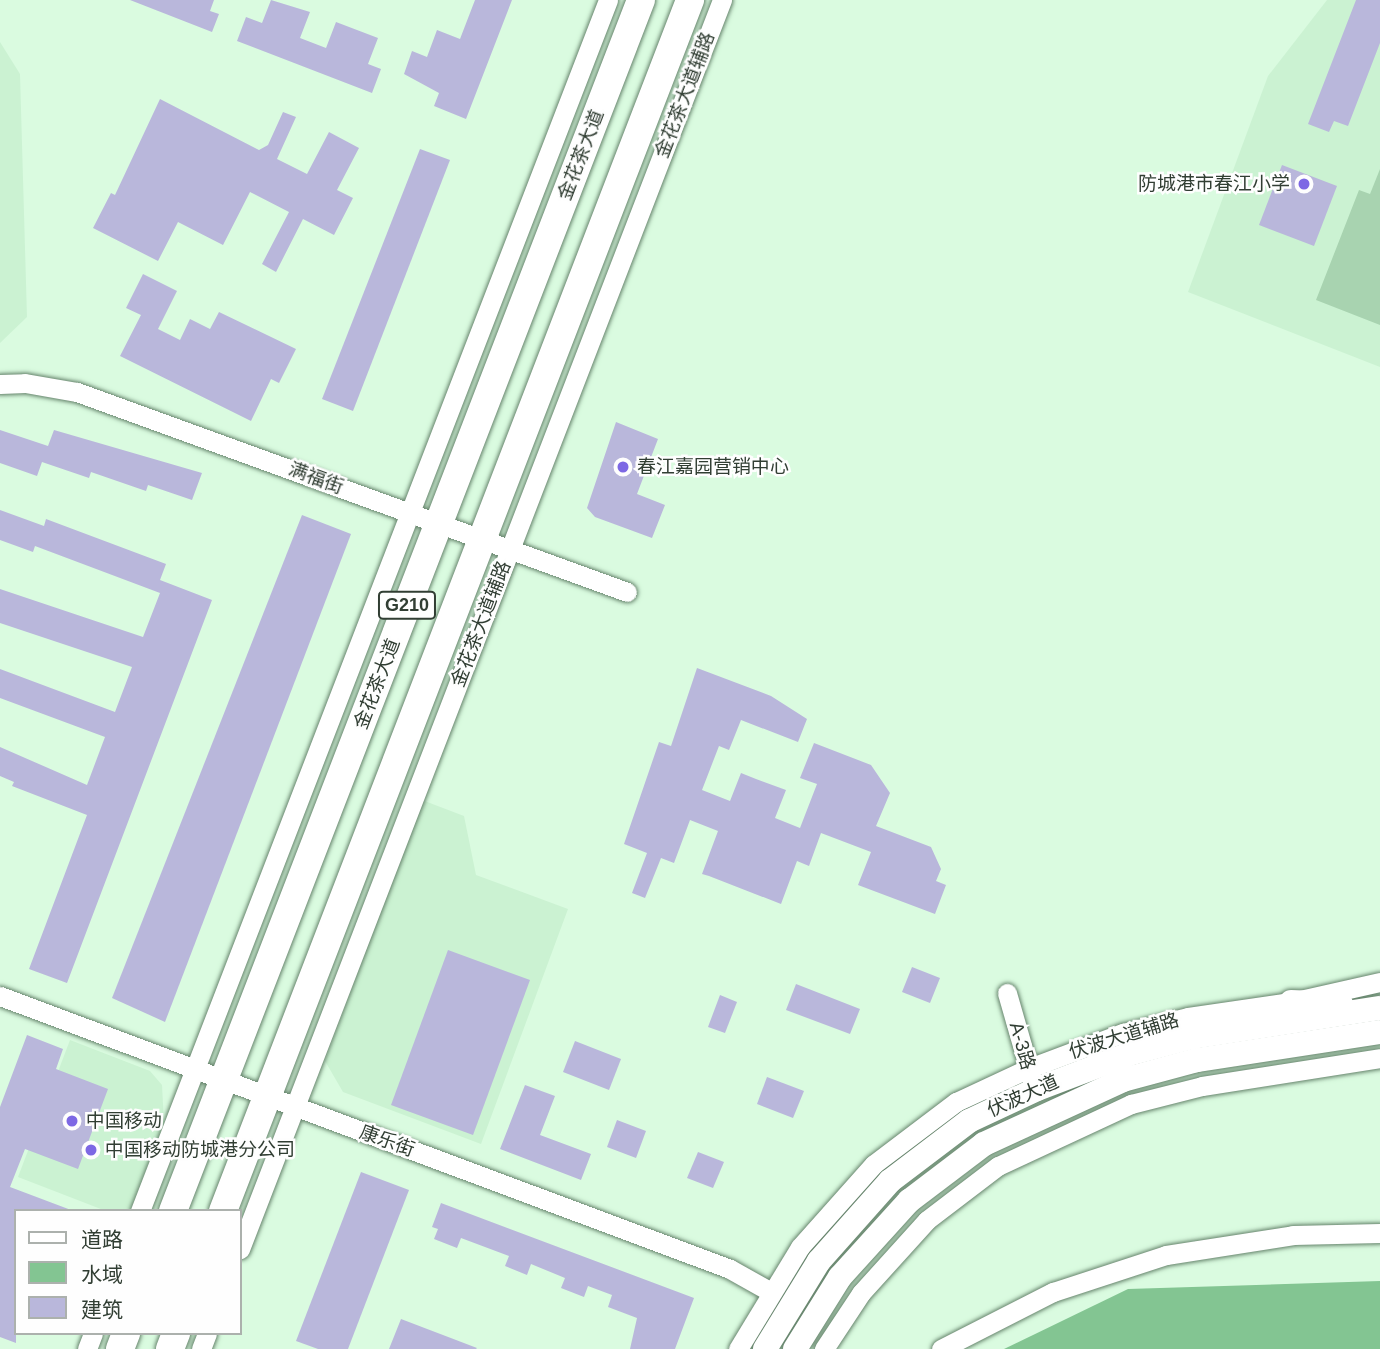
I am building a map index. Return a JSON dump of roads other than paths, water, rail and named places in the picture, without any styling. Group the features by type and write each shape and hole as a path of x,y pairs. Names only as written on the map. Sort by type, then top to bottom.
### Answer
{"highway":[{"name":"金花茶大道","path":"174,1209 641,0"},
{"name":"G210","path":"224,1209 690,0"}],"main road":[{"path":"1291,1002 1380,1007"},
{"name":"伏波大道","path":"765,1349 819,1261 890,1181 969,1121 1032,1079 1192,1037 1380,1007"},
{"name":"伏波大道","path":"795,1349 840,1277 909,1201 984,1144 1048,1111 1122,1080 1197,1060 1380,1032"}],"street":[{"path":"141,1209 608,0"},
{"name":"金花茶大道辅路","path":"242,1244 722,0"},
{"name":"满福街","path":"0,384 25,383 77,392 627,592"},
{"name":"伏波大道辅路","path":"738,1349 800,1247 874,1164 956,1102 1032,1079 1162,1023 1291,1002 1380,982"},
{"name":"A-3路","path":"1007,993 1032,1079 1059,1135"},
{"name":"康乐街","path":"0,996 730,1269 771,1292"},
{"path":"824,1349 861,1293 927,1220 998,1166 1059,1135 1131,1104 1202,1086 1380,1058"},
{"path":"941,1349 1053,1292 1166,1255 1293,1235 1380,1233"}],"water":[{"path":"1380,1281 1380,1349 1004,1349 1128,1289"}],"place":[{"name":"防城港市春江小学","path":"1304,184"},
{"name":"春江嘉园营销中心","path":"623,467"},
{"name":"中国移动","path":"72,1121"},
{"name":"中国移动防城港分公司","path":"91,1150"}]}
